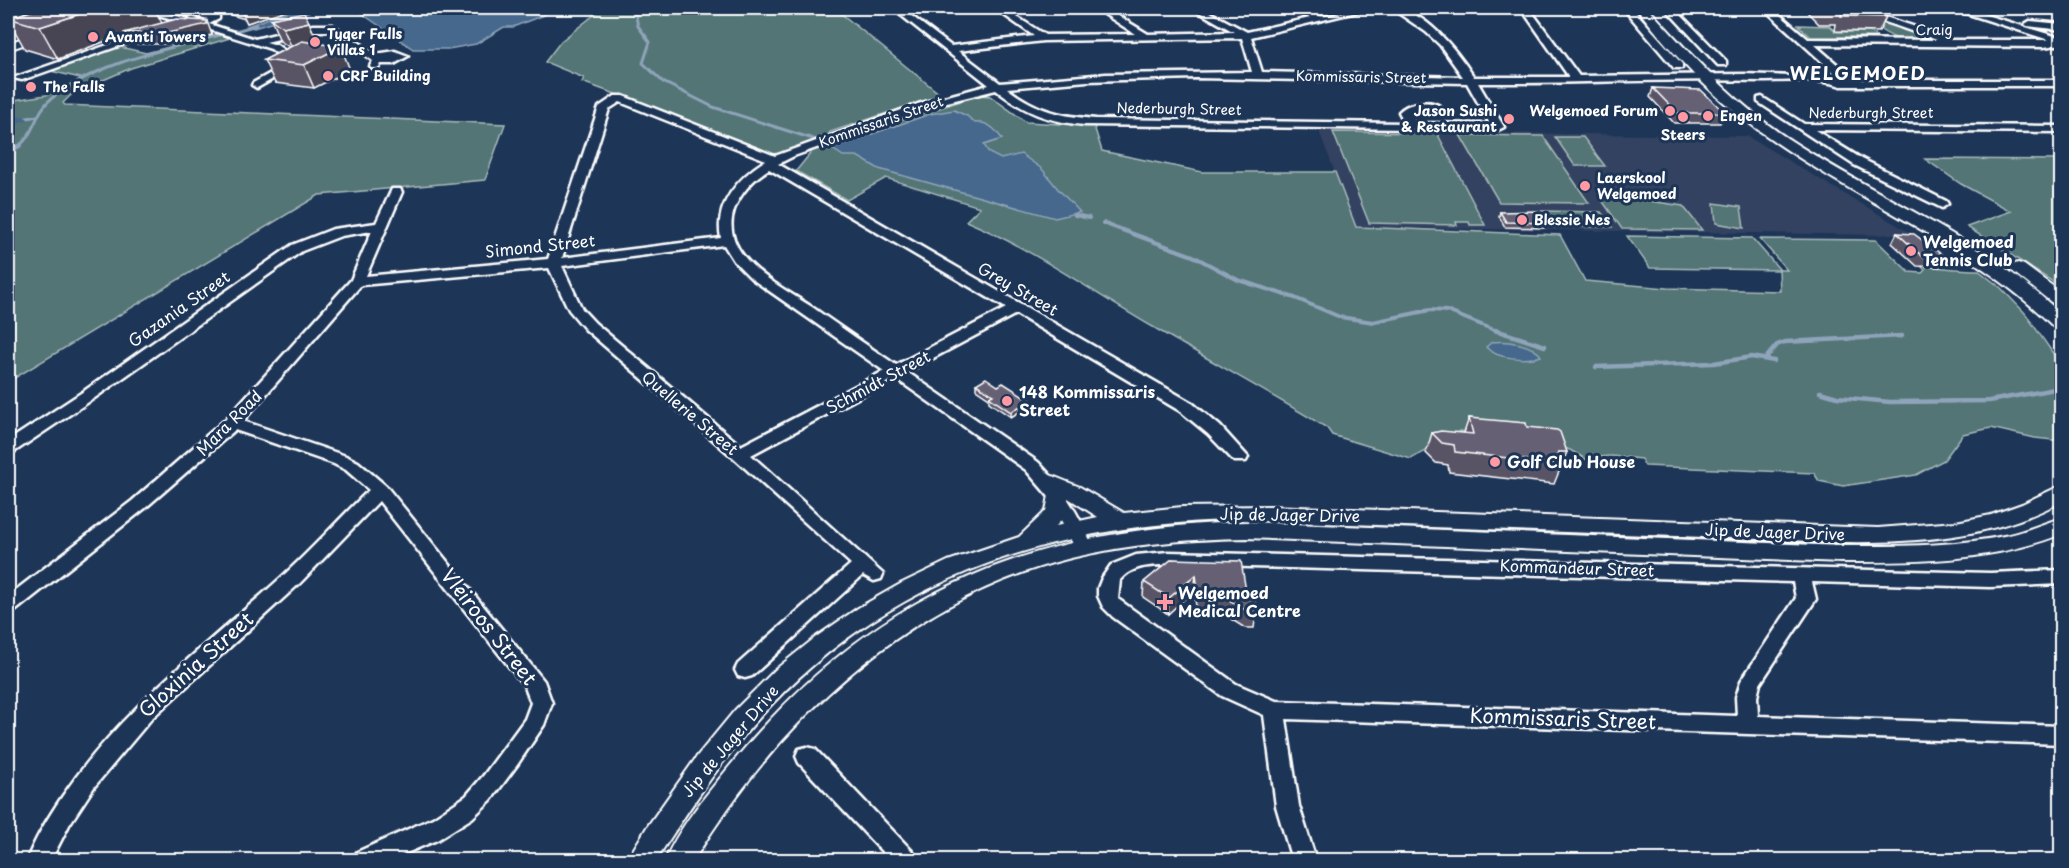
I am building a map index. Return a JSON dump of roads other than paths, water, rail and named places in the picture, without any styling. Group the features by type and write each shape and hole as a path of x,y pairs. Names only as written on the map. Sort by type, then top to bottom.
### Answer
{"main road":[{"path":"1642,8 1754,120 1798,150 1954,241 2012,280 2061,325"},
{"path":"1655,8 1717,81 1780,126 1993,252 2061,302"},
{"path":"8,41 56,27 8,46"},
{"path":"1861,176 1882,193 1950,231 1955,236 1954,241"},
{"path":"1027,541 1034,531 1056,514 1054,488 1073,492 1119,520"},
{"name":"Jip de Jager Drive","path":"679,861 690,840 778,726 811,691 862,649 917,613 962,589 1119,520 1194,514 1282,514 1753,532 1892,534 1936,531 1991,522 2032,508 2061,492"},
{"name":"Jip de Jager Drive","path":"641,861 674,808 709,761 761,700 828,640 910,588 989,553 1027,541 1253,532 1842,554 1905,553 1989,546 2037,534 2061,525"}],"street":[{"path":"8,18 26,8"},
{"path":"139,8 183,23 214,17 227,11"},
{"path":"171,8 224,31 250,32 295,60 295,64 257,85"},
{"name":"Nederburgh Street","path":"896,8 996,87 1029,109 1077,121 1498,127 1469,78"},
{"path":"998,8 1043,38"},
{"path":"1099,8 1145,36"},
{"path":"1196,8 1246,35 1258,75"},
{"path":"1296,8 1319,19"},
{"path":"948,49 1043,38 1246,35 1368,8"},
{"path":"1395,8 1418,19 1442,39 1469,78"},
{"path":"1525,8 1573,80"},
{"path":"1627,8 1678,66"},
{"path":"1669,8 1722,63"},
{"path":"1767,8 1851,82"},
{"path":"1850,8 1955,43"},
{"path":"1955,8 2061,41"},
{"path":"214,17 255,42 270,44 313,28 335,28 375,61"},
{"path":"2008,24 2061,27"},
{"path":"13,78 115,43 157,32"},
{"name":"Craig","path":"1806,42 2044,44 2061,41"},
{"name":"Kommissaris Street","path":"727,241 726,215 730,201 755,173 773,162 818,143 949,98 996,87 1100,77 1258,75 1573,80 2061,83"},
{"path":"8,86 19,81 13,78"},
{"name":"Grey Street","path":"554,262 603,106 619,99 773,162 1186,407 1214,430 1240,457"},
{"path":"1762,100 1802,127"},
{"path":"1413,127 1406,110 1413,107 1436,107"},
{"name":"Nederburgh Street","path":"1802,127 2061,129"},
{"name":"Nederburgh Street","path":"1802,127 1858,162 1942,204"},
{"name":"Mara Road","path":"8,606 151,494 232,423 357,281 396,192"},
{"name":"Gazania Street","path":"8,448 90,394 297,248 338,232 382,226"},
{"path":"727,241 739,259 757,276 1032,466 1054,488 1080,538"},
{"name":"Simond Street","path":"357,281 554,262 727,241"},
{"name":"Quellerie Street","path":"554,262 582,318 869,569 745,670"},
{"name":"Schmidt Street","path":"740,454 1016,308"},
{"name":"Vleiroos Street","path":"232,423 340,460 352,466 380,490 532,681 543,702 541,713 533,725 478,798 464,811 447,822 365,861"},
{"name":"Gloxinia Street","path":"39,861 74,795 142,712 172,683 299,573 380,490"},
{"name":"Kommandeur Street","path":"1107,590 1115,572 1128,564 1146,560 1178,558 1990,580 2061,576"},
{"path":"1749,725 1745,705 1746,692 1806,599 1801,574"},
{"name":"Kommissaris Street","path":"1107,590 1110,603 1120,612 1229,690 1274,710 2061,735"},
{"path":"1274,710 1287,809 1292,832 1304,861"},
{"path":"807,756 905,861"}],"waterway":[{"path":"634,8 638,26 650,42 643,63 663,82 713,107 835,146 831,145"},
{"path":"19,146 29,135 46,103 74,84 98,72 150,53 256,25"},
{"path":"23,119 37,116"},
{"path":"8,121 23,119"},
{"path":"8,153 21,145"},
{"path":"1075,215 1089,218"},
{"path":"1103,223 1193,256 1238,280 1295,298 1340,317 1373,322 1430,310 1447,311 1499,332"},
{"path":"1495,330 1545,346"},
{"path":"1767,357 1777,345 1785,342 1902,336"},
{"path":"1596,367 1714,363 1752,357 1774,361"},
{"path":"1820,392 1837,397 1890,402 1989,401 2055,389"}],"place":[{"name":"Avanti Towers","path":"93,37"},
{"name":"Tyger Falls Villas 1","path":"315,42"},
{"name":"CRF Building","path":"328,76"},
{"name":"The Falls","path":"31,87"},
{"name":"Welgemoed Forum","path":"1670,111"},
{"name":"Engen","path":"1708,116"},
{"name":"Steers","path":"1683,117"},
{"name":"Jason Sushi & Restaurant","path":"1509,119"},
{"name":"Laerskool Welgemoed","path":"1585,186"},
{"name":"Blessie Nes","path":"1522,220"},
{"name":"Welgemoed Tennis Club","path":"1911,251"},
{"name":"148 Kommissaris Street","path":"1007,401"},
{"name":"Golf Club House","path":"1495,462"},
{"name":"Welgemoed Medical Centre","path":"1165,602"}],"district":[{"name":"WELGEMOED","path":"1858,74"}]}
